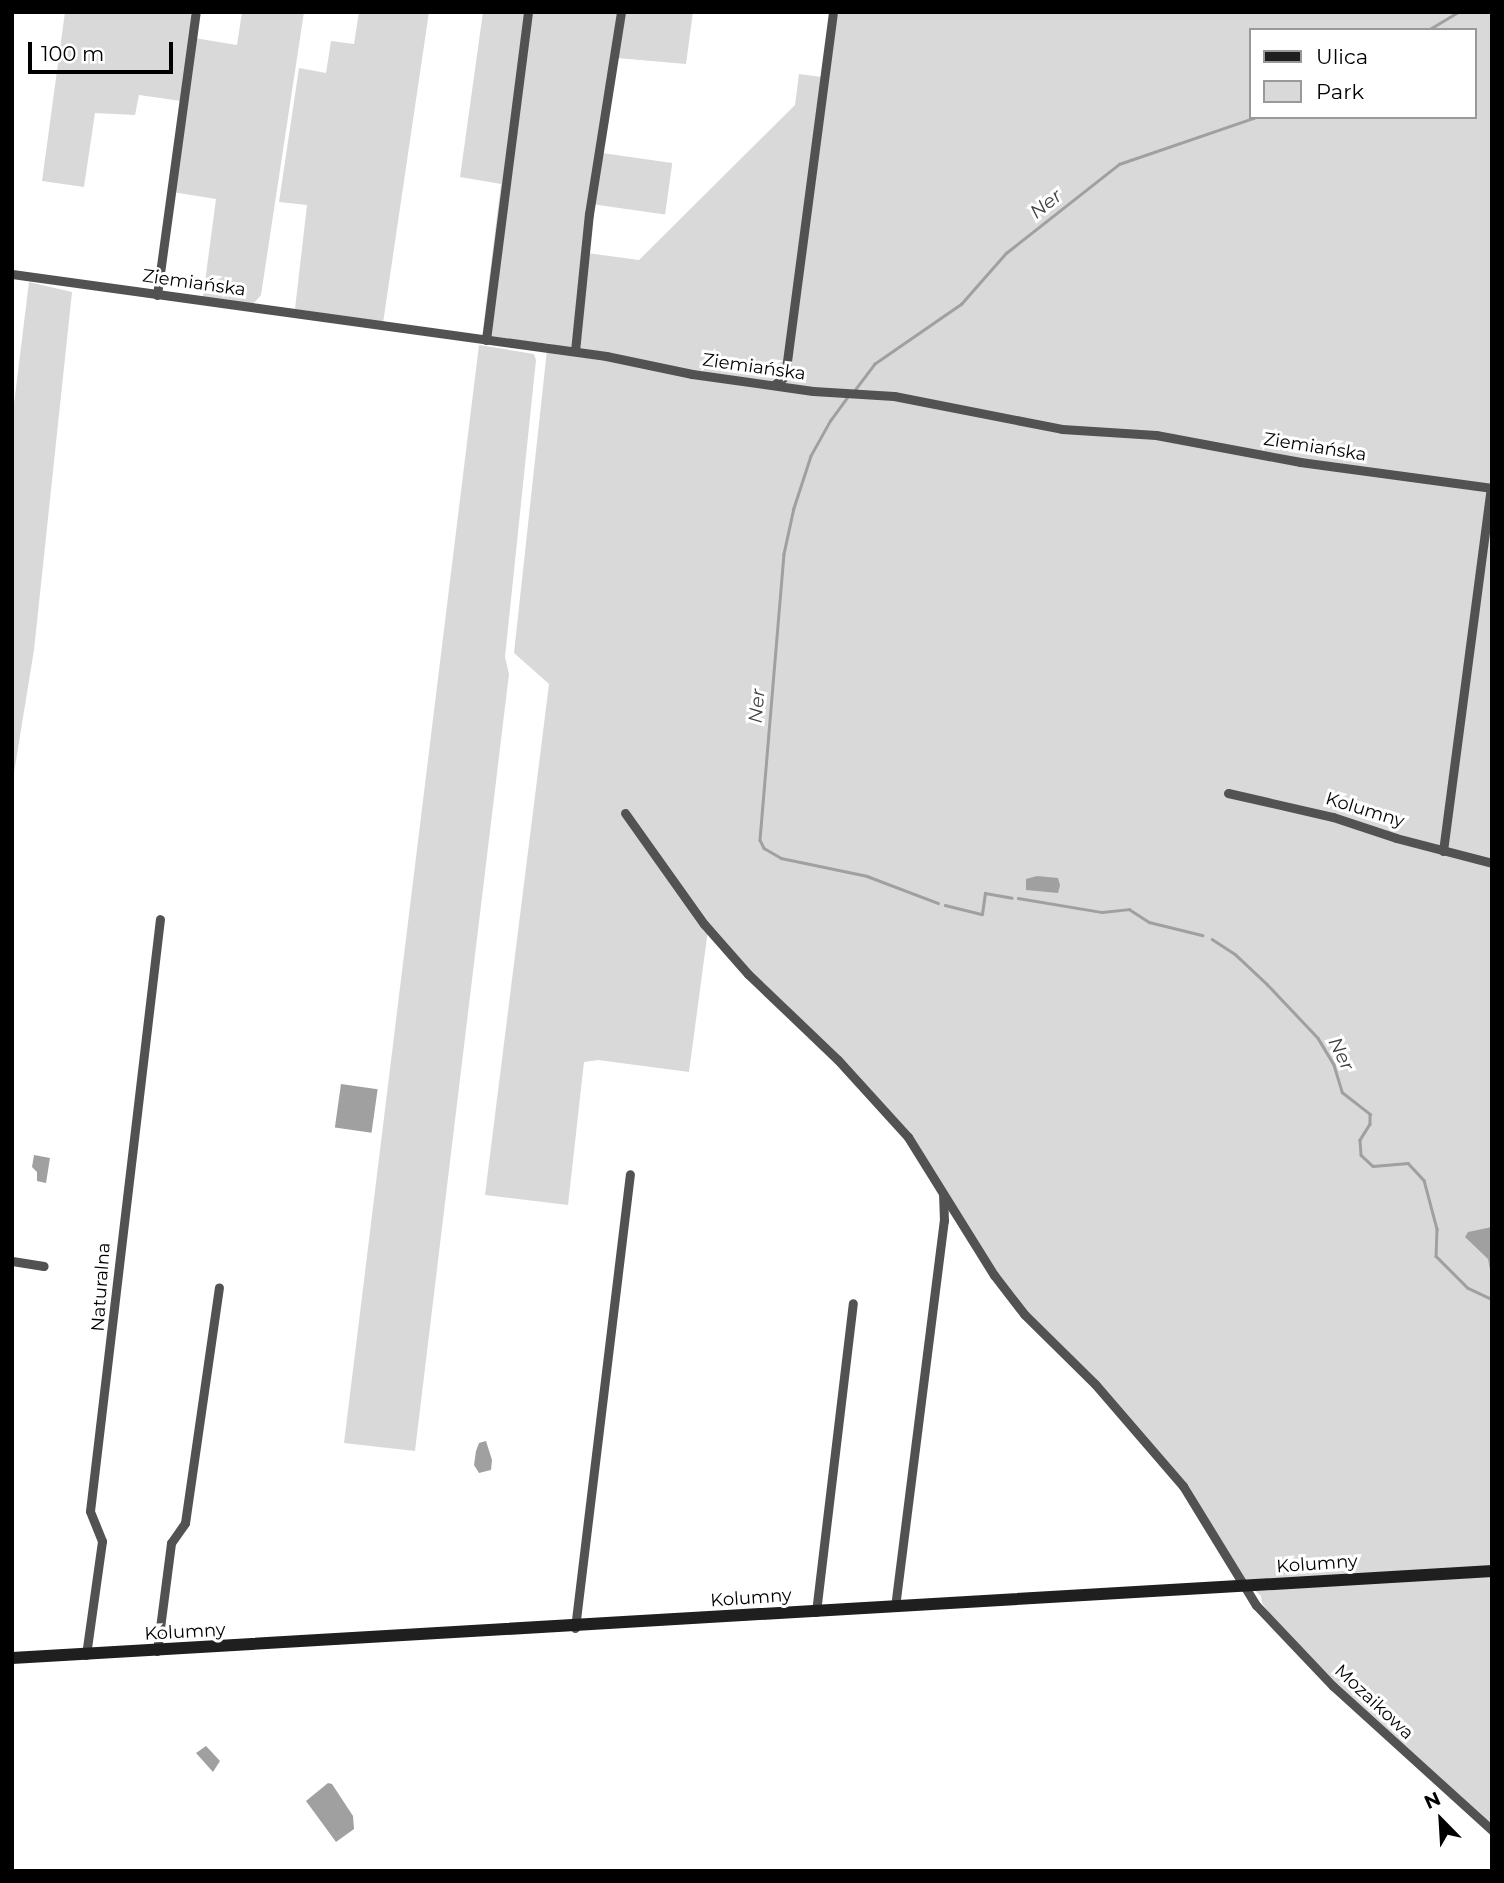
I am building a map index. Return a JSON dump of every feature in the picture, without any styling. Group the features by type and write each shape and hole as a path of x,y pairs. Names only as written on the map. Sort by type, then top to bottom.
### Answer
{"street":[{"path":"157,295 196,12"},
{"path":"486,340 528,12"},
{"path":"575,351 589,214 621,12"},
{"path":"775,384 781,381 786,369 833,12"},
{"name":"Ziemiańska","path":"12,274 575,351 692,374 813,391 894,396 1062,429 1143,433 1300,462 1491,488"},
{"path":"1443,851 1491,488"},
{"name":"Kolumny","path":"1228,793 1333,817 1492,863"},
{"name":"Mozaikowa","path":"625,813 704,924 748,974 828,1050 901,1129 994,1275 1024,1314 1095,1384 1183,1486 1256,1605 1333,1686 1492,1830"},
{"name":"Naturalna","path":"86,1654 102,1541 90,1511 113,1339 121,1230 160,919"},
{"path":"575,1628 630,1174"},
{"path":"895,1607 944,1221 943,1193"},
{"path":"12,1261 44,1266"},
{"path":"157,1651 171,1543 185,1523 219,1287"},
{"path":"816,1612 853,1303"},
{"name":"Kolumny","path":"12,1658 575,1628 1492,1571"}],"green space":[{"path":"65,12 193,12 181,101 139,95 135,115 95,113 84,187 42,181"},
{"path":"242,12 304,12 261,295 253,304 203,297 216,199 172,192 194,38 237,45"},
{"path":"359,12 429,12 383,323 295,309 307,205 279,202 299,68 326,73 331,41 354,44"},
{"path":"483,12 620,12 574,324 587,253 639,260 795,105 799,74 822,77 834,12 1492,12 1492,1824 1349,1695 1279,1626 1262,1603 1261,1596 1239,1576 1194,1499 996,1276 916,1148 708,930 689,1072 598,1060 584,1062 568,1205 485,1195 549,684 514,653 547,350 553,344 482,337 501,184 460,177"},
{"path":"624,12 693,12 686,64 617,58"},
{"path":"602,153 672,163 665,214 595,204"},
{"path":"29,282 72,292 34,650 12,785 12,420"},
{"path":"479,345 534,354 536,360 505,657 509,674 415,1451 344,1443"}],"shaded area":[{"path":"1037,876 1058,878 1058,893 1026,890 1026,879"},
{"path":"341,1084 378,1089 372,1133 335,1128"},
{"path":"34,1155 50,1158 46,1183 37,1181 37,1172 32,1167"},
{"path":"1492,1227 1492,1280 1488,1259 1465,1237 1468,1232"},
{"path":"486,1441 492,1460 491,1470 479,1473 474,1465 476,1451 479,1443"},
{"path":"206,1746 220,1761 213,1772 196,1753"},
{"path":"328,1783 332,1784 353,1816 354,1829 336,1842 306,1801"}],"waterway":[{"name":"Ner","path":"1431,28 1458,12"},
{"name":"Ner","path":"854,391 874,364 961,304 1006,253 1119,164 1250,119"},
{"name":"Ner","path":"848,397 831,420 811,456 794,508 784,554 760,840 764,848 781,858 867,876 938,903"},
{"name":"Ner","path":"945,905 982,914 985,893 1012,898"},
{"name":"Ner","path":"1018,898 1102,912 1129,909 1149,922 1202,935"},
{"name":"Ner","path":"1212,939 1235,954 1318,1038 1334,1065 1342,1092 1370,1114 1370,1124 1360,1140 1361,1155 1373,1166 1408,1163 1424,1180 1437,1229 1436,1256 1468,1288 1492,1299"}]}
